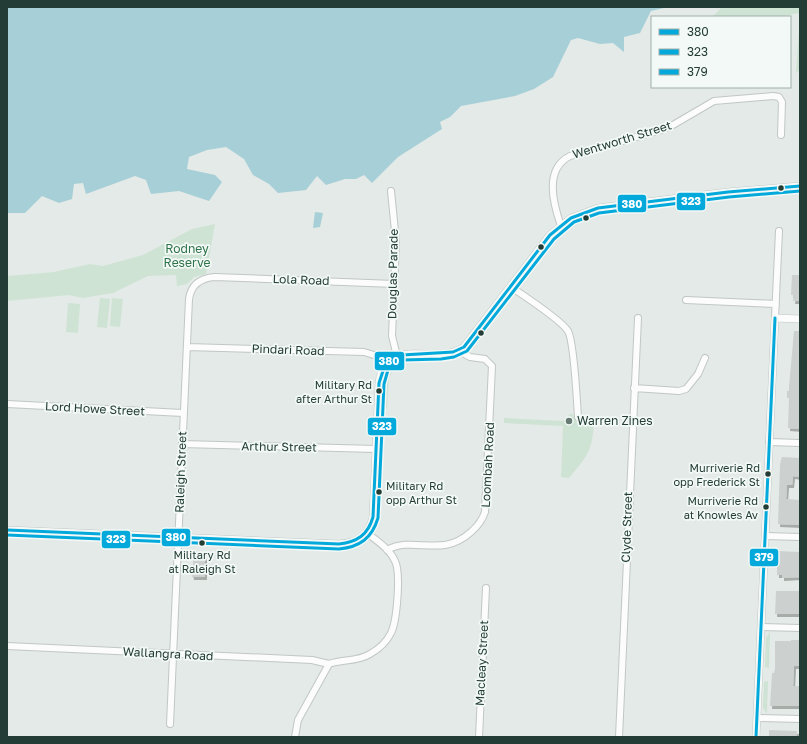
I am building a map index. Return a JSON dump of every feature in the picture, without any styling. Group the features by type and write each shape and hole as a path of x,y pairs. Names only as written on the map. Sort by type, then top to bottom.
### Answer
{"street":[{"name":"Wentworth Street","path":"560,226 552,180 555,169 559,163 570,156 669,127 705,105 724,99 779,97 782,102 781,135"},
{"path":"7,530 339,544 353,542 367,533 374,513 379,383 380,374 387,363 397,356 409,353 446,354 459,351 470,341 550,235 560,226 582,213 613,205 800,186"},
{"name":"Douglas Parade","path":"391,191 396,241 392,336 397,356"},
{"path":"756,737 779,231"},
{"name":"Lola Road","path":"208,278 394,284"},
{"name":"Raleigh Street","path":"170,724 179,538 183,413 190,293 195,284 208,278"},
{"path":"511,287 562,325 569,334 575,376 578,417"},
{"path":"686,300 776,304"},
{"name":"Clyde Street","path":"619,737 638,318"},
{"path":"775,318 800,319"},
{"name":"Pindari Road","path":"187,347 364,352 377,356 387,363"},
{"name":"Loombah Road","path":"387,550 402,545 447,546 458,542 478,525 485,512 492,366 485,359 470,357 459,351"},
{"path":"634,388 680,391 686,389 698,374 705,358"},
{"name":"Lord Howe Street","path":"7,404 183,413"},
{"path":"769,442 800,443"},
{"name":"Arthur Street","path":"182,444 376,449"},
{"path":"295,737 298,720 329,664 337,661 356,660 369,655 385,644 392,631 396,611 398,573 396,562 387,550 367,533"},
{"path":"765,536 800,537"},
{"name":"Macleay Street","path":"479,737 486,588"},
{"path":"761,627 800,628"},
{"name":"Wallangra Road","path":"7,646 312,660 329,664"},
{"path":"758,718 800,719"}],"green space":[{"path":"722,7 800,7 800,16 798,13 786,16 713,16"},
{"path":"800,16 800,70 796,73"},
{"name":"Rodney Reserve","path":"215,224 206,274 194,277 187,284 177,286 176,275 148,276 113,293 83,298 69,295 7,301 7,276 54,272 90,264 103,266 143,255 192,229"},
{"path":"100,298 110,299 107,328 97,327"},
{"path":"112,298 123,299 120,327 110,326"},
{"path":"68,303 80,304 78,333 66,332"},
{"path":"404,361 389,377 386,409 385,399 388,379 390,374 395,367"},
{"path":"570,414 573,414 574,418 594,422 592,440 588,453 569,478 561,477 563,426 504,423 504,418 563,421"},
{"path":"770,632 769,668 765,667 766,638"},
{"path":"768,681 766,713 763,707 764,682"}],"water":[{"path":"7,7 668,7 651,11 640,33 624,37 624,52 613,43 600,44 578,38 571,40 553,77 534,89 515,96 461,106 450,117 440,122 442,129 398,157 372,183 364,175 356,179 345,179 326,185 317,176 306,190 278,193 269,184 253,175 244,159 226,147 207,150 189,157 187,169 215,175 222,182 209,201 179,191 151,194 146,180 135,176 86,194 83,183 74,184 72,199 59,203 42,196 25,213 7,213"},
{"path":"315,212 323,213 320,227 313,228"}],"building":[{"path":"792,275 800,275 800,301 793,301 794,295 791,295"},
{"path":"794,331 800,331 800,429 788,428 789,398 787,398 787,391 789,391"},
{"path":"782,457 800,458 800,477 793,476 792,485 787,485 786,499 800,500 800,525 778,524 780,464"},
{"path":"777,551 800,552 800,577 782,578 782,575 777,575"},
{"path":"193,555 205,556 205,577 192,577 190,567 193,567"},
{"path":"776,591 800,591 800,614 775,614"},
{"path":"800,640 800,666 794,666 793,686 800,686 799,706 770,706 772,673 774,673 775,668 775,641"},
{"path":"769,730 797,731 796,737 769,737"}],"transit line":[{"name":"380","path":"7,530 339,544 356,539 365,533 373,517 379,383 384,368 391,359 402,355 453,352 464,347 550,235 571,218 598,208 728,192 800,186"},
{"name":"323","path":"7,535 339,549 359,544 369,536 378,518 384,384 388,370 394,363 403,360 441,359 454,357 467,351 554,239 574,222 599,213 729,197 800,191"},
{"name":"379","path":"756,737 775,318"}],"place":[{"name":"Military Rd after Arthur St","path":"379,391"},
{"name":"Warren Zines","path":"569,421"},
{"name":"Murriverie Rd opp Frederick St","path":"768,474"},
{"name":"Military Rd opp Arthur St","path":"379,492"},
{"name":"Murriverie Rd at Knowles Av","path":"766,507"},
{"name":"Military Rd at Raleigh St","path":"202,543"}]}
